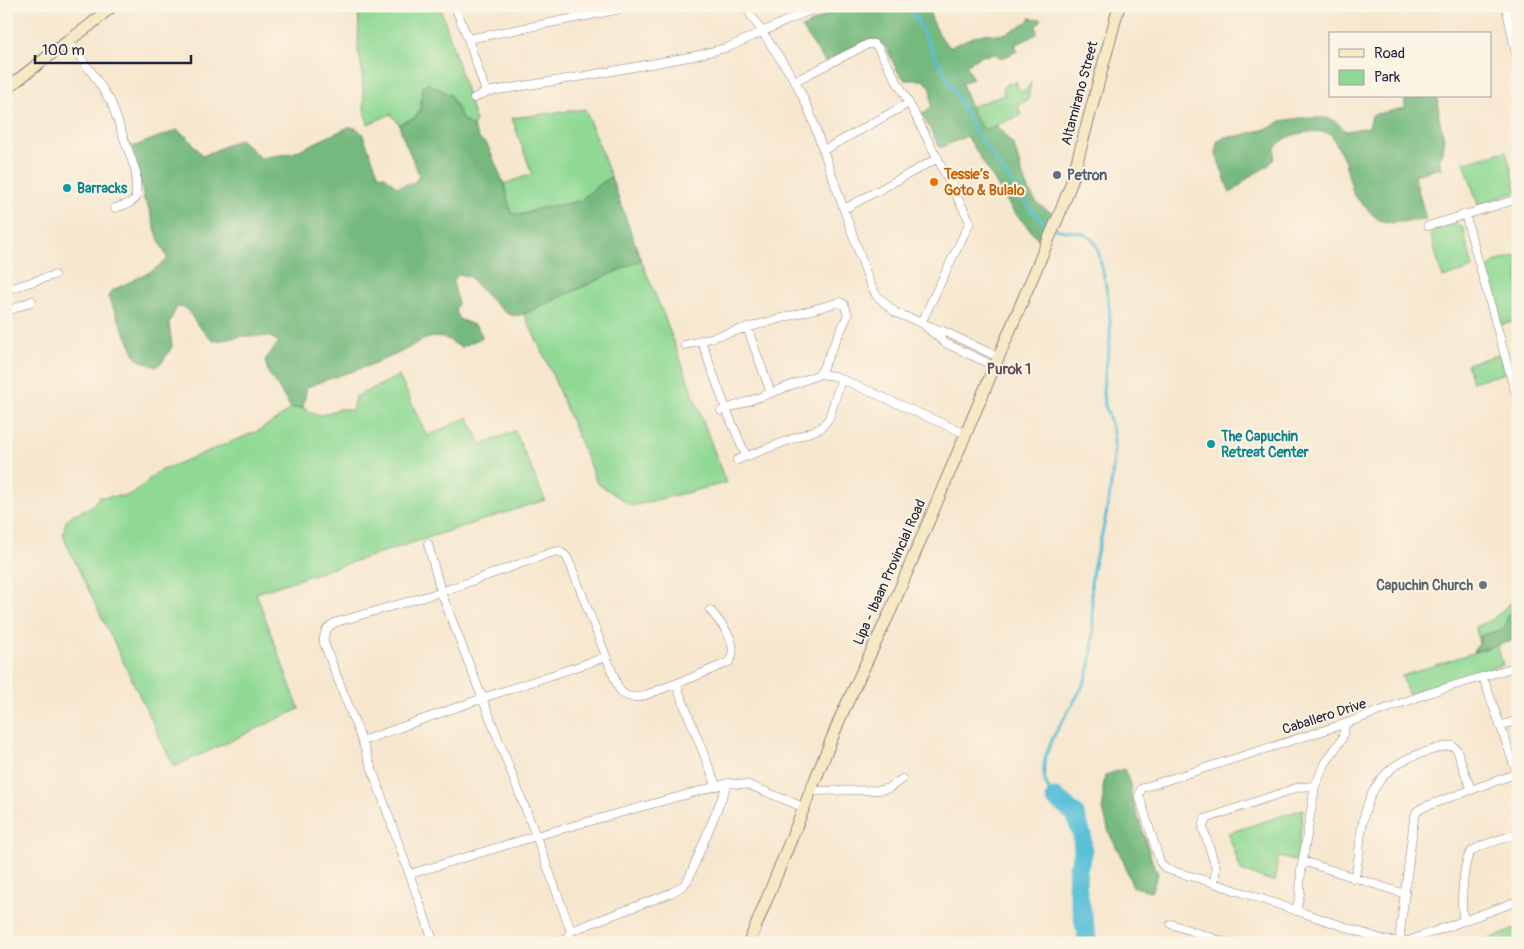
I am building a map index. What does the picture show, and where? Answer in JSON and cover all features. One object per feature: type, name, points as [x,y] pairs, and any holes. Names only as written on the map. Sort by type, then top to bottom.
[{"type":"main road","points":[[8,84],[89,26],[112,6]]},
{"type":"main road","name":"Altamirano Street","points":[[1060,215],[1071,184],[1119,6]]},
{"type":"main road","name":"Lipa - Ibaan Provincial Road","points":[[750,943],[809,791],[841,716],[890,612],[1060,215]]},
{"type":"street","points":[[6,9],[10,6]]},
{"type":"street","points":[[455,6],[486,92]]},
{"type":"street","points":[[468,38],[636,6]]},
{"type":"street","points":[[745,6],[795,81],[809,110],[876,295],[896,313],[921,323],[945,343],[996,362]]},
{"type":"street","points":[[474,98],[486,92],[694,56],[729,47],[819,6]]},
{"type":"street","points":[[1506,6],[1518,63]]},
{"type":"street","points":[[68,41],[106,92],[136,172],[136,198],[130,203],[115,208]]},
{"type":"street","points":[[795,81],[868,44],[874,44],[909,103],[938,158],[970,222],[921,323]]},
{"type":"street","points":[[824,150],[909,103]]},
{"type":"street","points":[[844,209],[938,158]]},
{"type":"street","points":[[1428,226],[1518,199]]},
{"type":"street","points":[[1465,214],[1518,402]]},
{"type":"street","points":[[6,290],[54,274]]},
{"type":"street","points":[[6,312],[32,301]]},
{"type":"street","points":[[685,345],[840,302],[844,304],[848,315],[820,374]]},
{"type":"street","points":[[747,327],[772,393]]},
{"type":"street","points":[[701,340],[723,410],[746,456]]},
{"type":"street","points":[[723,410],[820,374],[834,376],[966,434]]},
{"type":"street","points":[[737,460],[821,428],[829,418],[841,380]]},
{"type":"street","points":[[428,544],[441,592],[571,931]]},
{"type":"street","points":[[434,943],[362,741],[324,643],[324,632],[329,626],[338,622],[441,592],[559,551],[569,560],[620,691],[628,697],[640,697],[724,665],[731,658],[732,644],[727,632],[710,610]]},
{"type":"street","points":[[362,741],[606,657]]},
{"type":"street","name":"Caballero Drive","points":[[1214,883],[1163,867],[1140,799],[1140,792],[1145,787],[1344,724],[1429,693],[1518,666]]},
{"type":"street","points":[[1401,942],[1400,932],[1414,819],[1417,811],[1517,773],[1483,677]]},
{"type":"street","points":[[676,684],[716,786]]},
{"type":"street","points":[[1500,726],[1518,720]]},
{"type":"street","points":[[1296,911],[1315,786],[1342,738],[1344,724]]},
{"type":"street","points":[[1354,879],[1364,815],[1368,802],[1380,780],[1393,767],[1416,756],[1453,746],[1457,750],[1471,790]]},
{"type":"street","points":[[809,791],[880,790],[890,788],[902,779]]},
{"type":"street","points":[[410,874],[536,836],[728,783],[749,785],[803,807]]},
{"type":"street","points":[[558,943],[567,938],[571,931],[671,893],[684,885],[689,878],[728,783]]},
{"type":"street","points":[[1315,786],[1299,786],[1204,819],[1203,828],[1216,868],[1214,883],[1387,941],[1401,942],[1518,901]]},
{"type":"street","points":[[1464,920],[1461,907],[1466,862],[1470,852],[1518,834]]},
{"type":"street","points":[[1303,861],[1405,894]]},
{"type":"street","points":[[1171,924],[1227,943]]},
{"type":"green space","points":[[359,6],[440,6],[476,122],[473,127],[463,120],[450,95],[423,86],[420,110],[415,118],[399,124],[391,114],[368,124],[364,108],[362,69],[358,49]]},
{"type":"green space","points":[[843,6],[928,6],[936,28],[950,47],[970,38],[986,34],[1002,35],[1020,26],[1030,18],[1042,19],[1036,26],[1037,34],[1015,45],[1018,51],[1001,58],[996,54],[981,56],[966,65],[973,79],[962,83],[977,120],[986,130],[996,125],[1014,146],[1025,183],[1031,194],[1037,203],[1053,214],[1040,241],[1013,211],[967,136],[940,148],[922,114],[931,107],[931,87],[923,80],[905,80],[880,42],[869,39],[825,62],[802,28]]},
{"type":"green space","points":[[1016,81],[1019,90],[1022,91],[1028,88],[1031,82],[1028,100],[1018,104],[1021,115],[985,130],[979,124],[970,107],[1004,95],[1003,89],[1005,85]]},
{"type":"green space","points":[[428,83],[450,95],[463,120],[473,127],[479,139],[487,144],[504,184],[511,213],[522,215],[537,209],[580,201],[611,177],[641,260],[524,314],[516,315],[506,313],[470,277],[459,274],[453,281],[458,304],[455,309],[459,319],[476,326],[483,337],[462,347],[442,337],[422,340],[383,360],[307,387],[303,408],[291,408],[268,372],[265,360],[279,342],[268,336],[245,336],[215,341],[192,318],[187,308],[177,307],[169,323],[172,347],[163,361],[156,367],[137,359],[108,297],[111,291],[152,271],[168,259],[144,200],[132,147],[177,130],[188,138],[203,156],[240,139],[261,158],[293,153],[349,127],[356,128],[362,133],[379,175],[385,176],[397,187],[415,182],[419,175],[399,124],[415,118],[420,110],[423,86]]},
{"type":"green space","points":[[1405,98],[1437,99],[1444,141],[1440,158],[1441,168],[1414,175],[1426,219],[1393,223],[1378,220],[1354,196],[1344,159],[1331,134],[1325,132],[1301,133],[1285,139],[1275,149],[1274,159],[1271,163],[1230,193],[1216,154],[1217,142],[1225,137],[1238,136],[1270,128],[1281,121],[1300,118],[1327,118],[1335,121],[1346,131],[1369,127],[1372,115],[1405,108]]},
{"type":"green space","points":[[585,109],[611,177],[580,201],[537,209],[521,215],[511,213],[504,184],[532,174],[512,118]]},
{"type":"green space","points":[[1506,151],[1517,192],[1478,205],[1464,162]]},
{"type":"green space","points":[[1458,224],[1463,228],[1473,268],[1443,278],[1429,230]]},
{"type":"green space","points":[[1518,255],[1518,320],[1501,325],[1486,268],[1494,262]]},
{"type":"green space","points":[[641,260],[666,321],[726,483],[632,506],[597,483],[547,362],[524,314]]},
{"type":"green space","points":[[1500,354],[1506,373],[1472,382],[1467,364]]},
{"type":"green space","points":[[399,376],[427,436],[468,417],[481,445],[515,431],[545,500],[256,593],[299,709],[174,767],[66,543],[63,534],[66,521],[72,515],[92,506],[99,497],[126,496],[134,493],[157,472],[258,431],[291,408],[303,408],[314,414],[322,415],[338,409],[352,411],[355,397]]},
{"type":"green space","points":[[1518,599],[1518,607],[1507,616],[1506,626],[1500,630],[1480,636],[1479,644],[1476,627],[1493,619],[1508,605]]},
{"type":"green space","points":[[1518,607],[1518,639],[1473,651],[1479,644],[1480,636],[1500,630],[1506,626],[1507,616]]},
{"type":"green space","points":[[1497,645],[1503,665],[1408,694],[1402,676]]},
{"type":"green space","points":[[1124,769],[1153,864],[1158,874],[1151,892],[1132,886],[1123,860],[1109,833],[1103,809],[1105,775]]},
{"type":"green space","points":[[1303,809],[1297,861],[1278,857],[1275,882],[1241,871],[1228,833]]},
{"type":"green space","points":[[1518,928],[1518,940],[1510,943],[1478,943]]},
{"type":"waterway","points":[[909,6],[976,133],[1032,211],[1050,228]]},
{"type":"waterway","points":[[1055,798],[1046,783],[1044,767],[1048,750],[1056,732],[1085,681],[1090,665],[1093,631],[1092,575],[1109,501],[1114,451],[1114,435],[1103,394],[1110,318],[1098,252],[1096,245],[1088,236],[1078,232],[1056,229]]},
{"type":"waterway","points":[[1055,798],[1075,814],[1082,835],[1083,854],[1078,868],[1077,886],[1088,943]]},
{"type":"place","name":"Petron","points":[[1057,175]]},
{"type":"place","name":"Tessie’s Goto & Bulalo","points":[[934,182]]},
{"type":"place","name":"Barracks","points":[[67,188]]},
{"type":"place","name":"The Capuchin Retreat Center","points":[[1211,444]]},
{"type":"place","name":"Capuchin Church","points":[[1483,585]]},
{"type":"district","name":"Purok 1","points":[[1009,369]]}]
